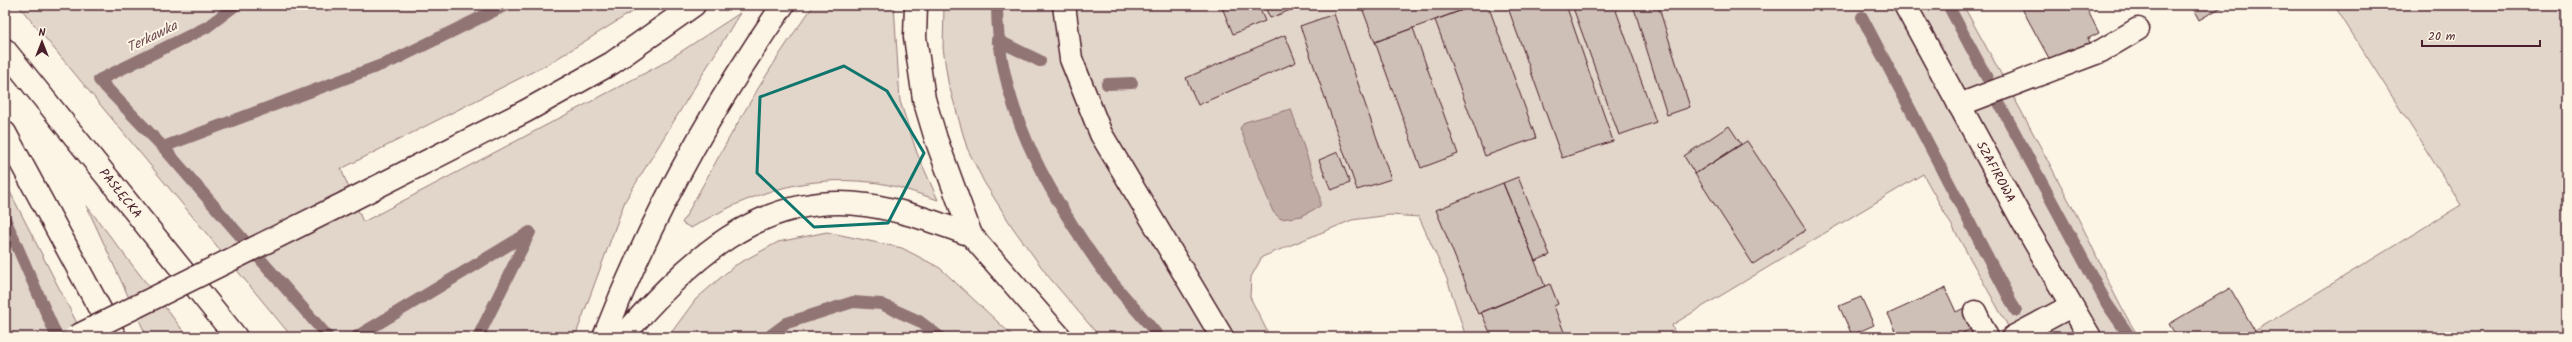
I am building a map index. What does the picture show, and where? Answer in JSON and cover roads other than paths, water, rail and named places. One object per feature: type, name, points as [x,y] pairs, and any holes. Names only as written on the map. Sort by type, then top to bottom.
[{"type":"main road","points":[[75,337],[526,111],[612,63],[694,5]]},
{"type":"main road","points":[[604,337],[638,255],[679,174],[738,70],[783,5]]},
{"type":"main road","points":[[916,5],[915,37],[924,99],[936,139],[972,235],[1060,337]]},
{"type":"main road","points":[[1064,5],[1071,59],[1102,134],[1222,337]]},
{"type":"main road","name":"SZAFIROWA","points":[[1905,5],[2071,306],[2090,337]]},
{"type":"main road","points":[[1959,105],[2101,51],[2138,29]]},
{"type":"main road","name":"PASŁĘCKA","points":[[5,50],[236,337]]},
{"type":"main road","points":[[5,133],[116,337]]},
{"type":"main road","points":[[622,337],[685,271],[725,238],[750,224],[799,206],[865,205],[911,214],[972,235]]},
{"type":"main road","points":[[2013,337],[2071,306]]},
{"type":"main road","points":[[1975,312],[1987,337]]},
{"type":"waterway","name":"Terkawka","points":[[163,147],[99,80],[207,27],[236,5]]},
{"type":"waterway","points":[[328,337],[163,147],[392,61],[506,5]]},
{"type":"waterway","points":[[997,5],[999,41],[1005,76],[1015,110],[1027,142],[1060,205],[1099,265],[1159,337]]},
{"type":"waterway","points":[[1948,5],[1987,78]]},
{"type":"waterway","points":[[1862,17],[2016,311]]},
{"type":"waterway","points":[[997,40],[1040,61]]},
{"type":"waterway","points":[[1107,84],[1132,83]]},
{"type":"waterway","points":[[1999,103],[2107,304],[2130,337]]},
{"type":"waterway","points":[[5,219],[57,337]]},
{"type":"waterway","points":[[356,337],[530,232],[478,337]]},
{"type":"waterway","points":[[768,337],[787,323],[853,302],[881,304],[919,321],[940,337]]}]
